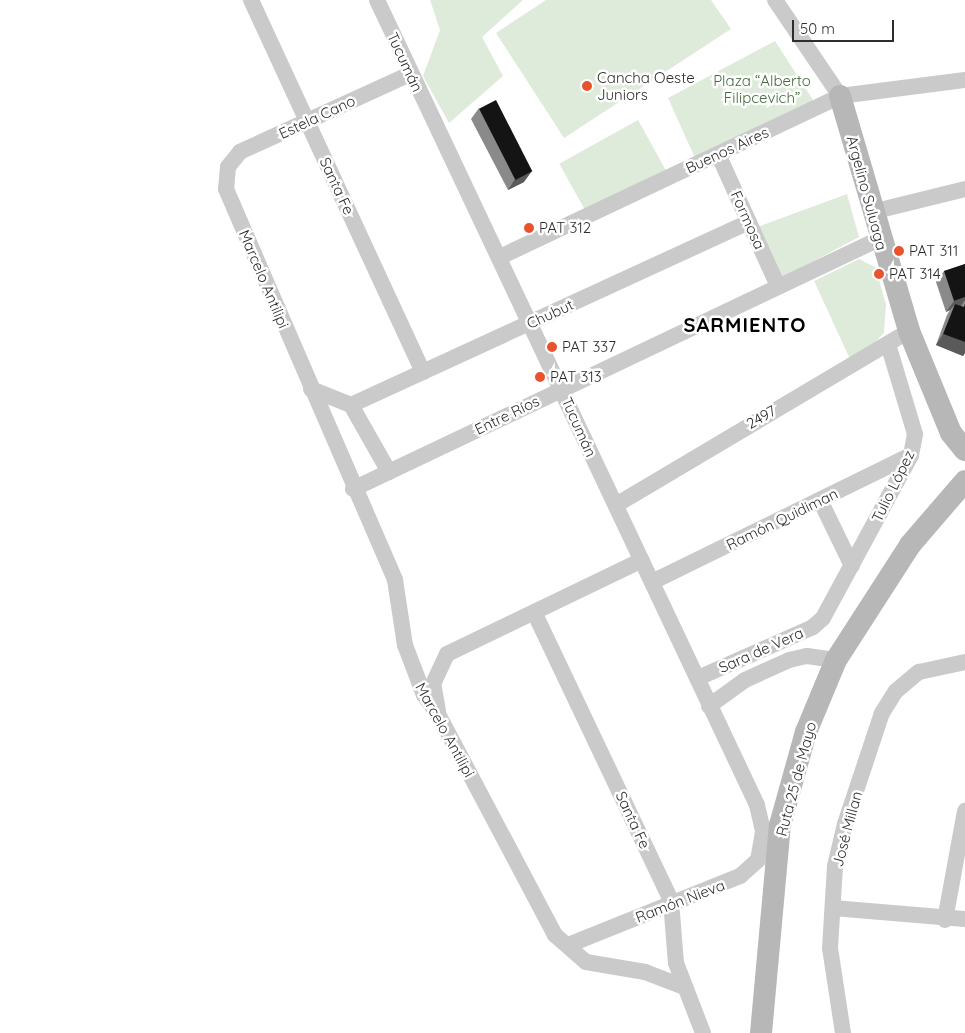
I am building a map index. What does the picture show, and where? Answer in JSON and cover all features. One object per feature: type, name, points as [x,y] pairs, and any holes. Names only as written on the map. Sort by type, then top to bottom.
[{"type":"main road","name":"Argelino Suluaga","points":[[840,96],[879,239],[909,331],[951,433],[965,450]]},
{"type":"main road","name":"Ruta 25 de Mayo","points":[[761,1033],[780,825],[806,732],[836,660],[910,545],[965,481]]},
{"type":"street","name":"Santa Fe","points":[[252,0],[423,372]]},
{"type":"street","name":"Tucumán","points":[[377,0],[410,74],[500,257],[757,805],[763,832],[758,860]]},
{"type":"street","name":"Argelino Suluaga","points":[[775,0],[840,96]]},
{"type":"street","name":"Estela Cano","points":[[228,167],[240,152],[410,74]]},
{"type":"street","name":"Buenos Aires","points":[[500,257],[840,96],[965,80]]},
{"type":"street","name":"Formosa","points":[[718,154],[778,286]]},
{"type":"street","name":"Marcelo Antilipi","points":[[228,167],[226,189],[353,489],[395,580],[405,645],[416,675],[555,935],[586,962],[645,972],[682,986]]},
{"type":"street","points":[[872,212],[965,189]]},
{"type":"street","name":"Chubut","points":[[351,405],[749,222]]},
{"type":"street","name":"Entre Ríos","points":[[353,489],[879,239]]},
{"type":"street","name":"2497","points":[[616,505],[909,331]]},
{"type":"street","name":"Tulio López","points":[[823,618],[911,455],[915,434],[888,344]]},
{"type":"street","points":[[311,389],[351,405],[389,472]]},
{"type":"street","name":"Ramón Quidiman","points":[[652,582],[911,455]]},
{"type":"street","points":[[820,500],[852,566]]},
{"type":"street","points":[[438,714],[433,684],[447,654],[535,614],[642,560]]},
{"type":"street","name":"Santa Fe","points":[[535,614],[671,901],[676,963],[682,986],[703,1033]]},
{"type":"street","name":"Sara de Vera","points":[[698,678],[813,627],[823,618]]},
{"type":"street","points":[[709,706],[745,680],[789,660],[807,656],[836,660]]},
{"type":"street","name":"José Millan","points":[[843,1033],[830,948],[835,866],[845,824],[882,713],[896,691],[920,672],[965,662]]},
{"type":"street","points":[[944,920],[965,810]]},
{"type":"street","name":"Ramón Nieva","points":[[568,945],[671,901],[708,892],[740,876],[758,860]]},
{"type":"street","points":[[833,908],[944,920],[965,919]]},
{"type":"green space","points":[[430,0],[523,0],[482,37],[503,76],[449,123],[423,76],[440,30]]},
{"type":"green space","name":"Cancha Oeste Juniors","points":[[546,0],[711,0],[731,29],[564,138],[496,33]]},
{"type":"green space","name":"Plaza “Alberto Filipcevich”","points":[[775,41],[815,103],[695,158],[668,98]]},
{"type":"green space","points":[[638,120],[666,170],[587,213],[559,164]]},
{"type":"green space","points":[[847,194],[859,237],[780,279],[757,227]]},
{"type":"green space","points":[[859,259],[875,267],[886,304],[884,333],[865,353],[850,359],[814,281]]},
{"type":"building","points":[[496,100],[532,171],[515,180],[479,109]]},
{"type":"building","points":[[965,264],[965,297],[954,301],[944,271]]},
{"type":"building","points":[[955,304],[964,307],[965,304],[965,342],[943,334]]},
{"type":"place","name":"Cancha Oeste Juniors","points":[[587,86]]},
{"type":"place","name":"PAT 312","points":[[529,228]]},
{"type":"place","name":"PAT 311","points":[[899,251]]},
{"type":"place","name":"PAT 314","points":[[879,274]]},
{"type":"place","name":"PAT 337","points":[[552,347]]},
{"type":"place","name":"PAT 313","points":[[540,377]]},
{"type":"district","name":"SARMIENTO","points":[[745,324]]}]
